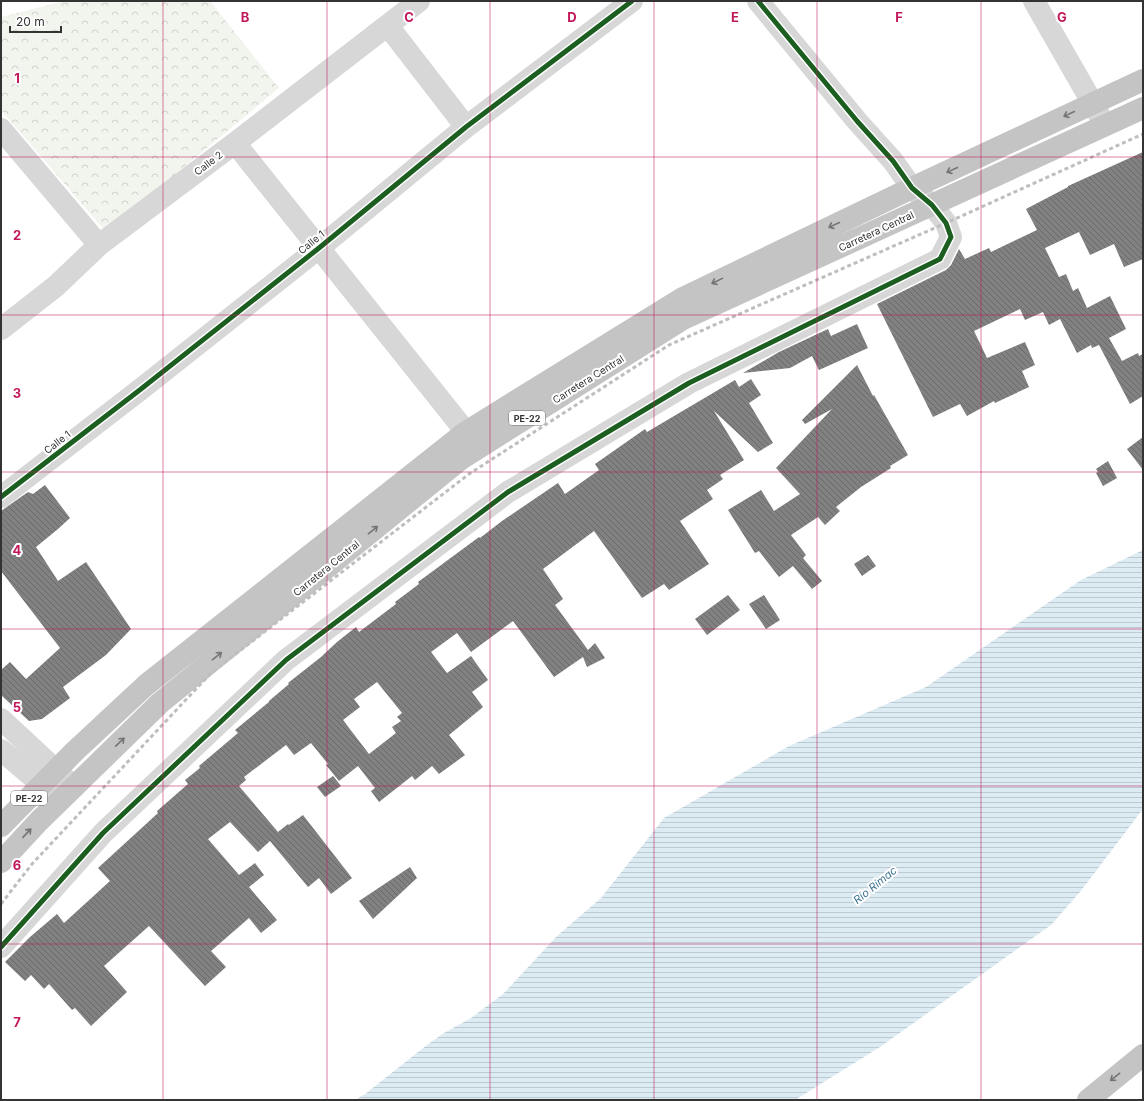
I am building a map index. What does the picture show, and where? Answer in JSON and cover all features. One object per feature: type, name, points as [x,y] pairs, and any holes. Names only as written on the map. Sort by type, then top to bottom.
[{"type":"highway","name":"Carretera Central","points":[[1,862],[160,702],[461,460],[491,428],[681,298],[1143,80]]},
{"type":"highway","name":"Carretera Central","points":[[1,826],[56,770],[146,685],[466,432],[491,428],[683,319],[1143,108]]},
{"type":"highway","points":[[1088,1100],[1143,1055]]},
{"type":"street","name":"Calle 2","points":[[1,329],[56,286],[99,245],[235,143],[419,1]]},
{"type":"street","name":"Calle 1","points":[[1,497],[141,389],[319,248],[466,127],[632,1]]},
{"type":"street","points":[[1,946],[103,833],[286,660],[508,492],[689,383],[940,259],[951,237],[946,223],[932,205],[912,188],[893,161],[857,121],[758,1]]},
{"type":"street","points":[[1034,1],[1105,125]]},
{"type":"street","points":[[388,26],[466,127]]},
{"type":"street","points":[[1,129],[99,245]]},
{"type":"street","points":[[235,143],[466,432]]},
{"type":"street","points":[[1,719],[56,770],[67,794]]},
{"type":"street","points":[[27,743],[6,754],[42,785],[67,794]]},
{"type":"green space","points":[[64,1],[210,1],[279,88],[106,232],[1,110],[1,17]]},
{"type":"water","name":"Río Rímac","points":[[1143,550],[1143,809],[1080,892],[1051,925],[880,1047],[795,1100],[355,1100],[365,1094],[427,1045],[444,1033],[471,1018],[503,994],[557,936],[601,898],[664,818],[789,746],[926,687],[1081,580]]},
{"type":"building","points":[[1143,152],[1143,259],[1124,267],[1114,244],[1090,255],[1079,232],[1045,248],[1059,277],[1066,274],[1073,291],[1078,288],[1087,308],[1110,296],[1126,329],[1109,338],[1122,361],[1138,353],[1139,356],[1143,354],[1143,396],[1130,404],[1099,345],[1092,348],[1091,345],[1077,353],[1060,319],[1049,325],[1043,312],[1025,320],[1020,309],[974,331],[987,358],[1025,342],[1035,365],[1022,371],[1029,387],[995,403],[994,401],[967,416],[960,404],[933,417],[877,304],[946,270],[951,265],[959,249],[965,259],[989,248],[991,252],[1037,230],[1026,209],[1068,186]]},
{"type":"building","points":[[857,324],[868,348],[819,370],[812,356],[790,368],[743,373],[779,352],[828,329],[831,336]]},
{"type":"building","points":[[857,365],[873,396],[874,395],[908,455],[890,466],[891,468],[861,487],[836,507],[840,511],[825,525],[818,517],[791,535],[806,555],[803,558],[822,581],[812,589],[793,566],[779,577],[759,551],[755,553],[728,510],[761,490],[774,511],[800,494],[776,468],[832,409],[805,424],[802,420]]},
{"type":"building","points":[[751,379],[761,395],[749,403],[773,443],[758,452],[714,411],[744,460],[720,475],[723,479],[707,490],[713,499],[680,521],[709,564],[669,590],[664,584],[642,598],[594,531],[543,569],[563,599],[555,605],[588,650],[595,643],[605,658],[587,667],[583,657],[554,677],[513,621],[471,652],[457,633],[431,652],[447,673],[471,656],[488,680],[472,692],[483,707],[449,735],[465,755],[439,774],[432,766],[415,780],[412,776],[379,802],[371,791],[375,788],[358,766],[339,781],[326,765],[328,764],[311,743],[294,755],[286,745],[244,777],[246,780],[239,786],[278,832],[303,815],[352,878],[331,894],[319,878],[308,887],[270,841],[258,852],[230,822],[208,839],[239,875],[255,863],[264,875],[249,887],[277,920],[261,933],[249,918],[211,951],[226,967],[205,986],[149,926],[104,966],[127,992],[91,1026],[75,1008],[72,1010],[49,984],[44,989],[31,975],[25,981],[5,962],[30,937],[57,914],[64,923],[110,881],[98,868],[158,813],[157,811],[188,784],[185,780],[238,733],[235,730],[269,702],[289,684],[288,683],[356,627],[359,632],[396,604],[395,602],[419,584],[418,582],[479,537],[480,538],[502,521],[558,483],[565,494],[599,470],[595,464],[645,429],[647,432],[735,380],[739,387]],"holes":[[[377,682],[402,713],[397,717],[401,721],[392,727],[396,733],[369,754],[343,720],[360,707],[354,699]]]},
{"type":"building","points":[[1143,437],[1143,470],[1127,449]]},
{"type":"building","points":[[1108,461],[1117,478],[1103,486],[1096,473],[1098,472],[1096,469]]},
{"type":"building","points":[[45,485],[70,518],[36,547],[58,581],[86,562],[131,629],[106,655],[63,687],[70,698],[42,719],[29,721],[1,695],[1,670],[10,662],[26,679],[60,648],[1,571],[1,511],[28,492],[33,494]]},
{"type":"building","points":[[868,555],[876,566],[862,576],[854,564]]},
{"type":"building","points":[[728,595],[740,610],[707,635],[695,619]]},
{"type":"building","points":[[764,595],[780,620],[766,629],[749,604]]},
{"type":"building","points":[[333,776],[341,786],[325,797],[317,787]]},
{"type":"building","points":[[410,867],[417,878],[373,919],[359,901]]},
{"type":"railway","points":[[1,904],[32,864],[211,673],[469,474],[669,345],[1143,134]]},
{"type":"cycle path","points":[[1,497],[141,389],[319,248],[466,127],[632,1]]},
{"type":"cycle path","points":[[1,947],[103,833],[286,660],[508,492],[689,383],[940,259],[951,237],[946,223],[932,205],[912,188],[893,161],[857,121],[758,1]]}]
